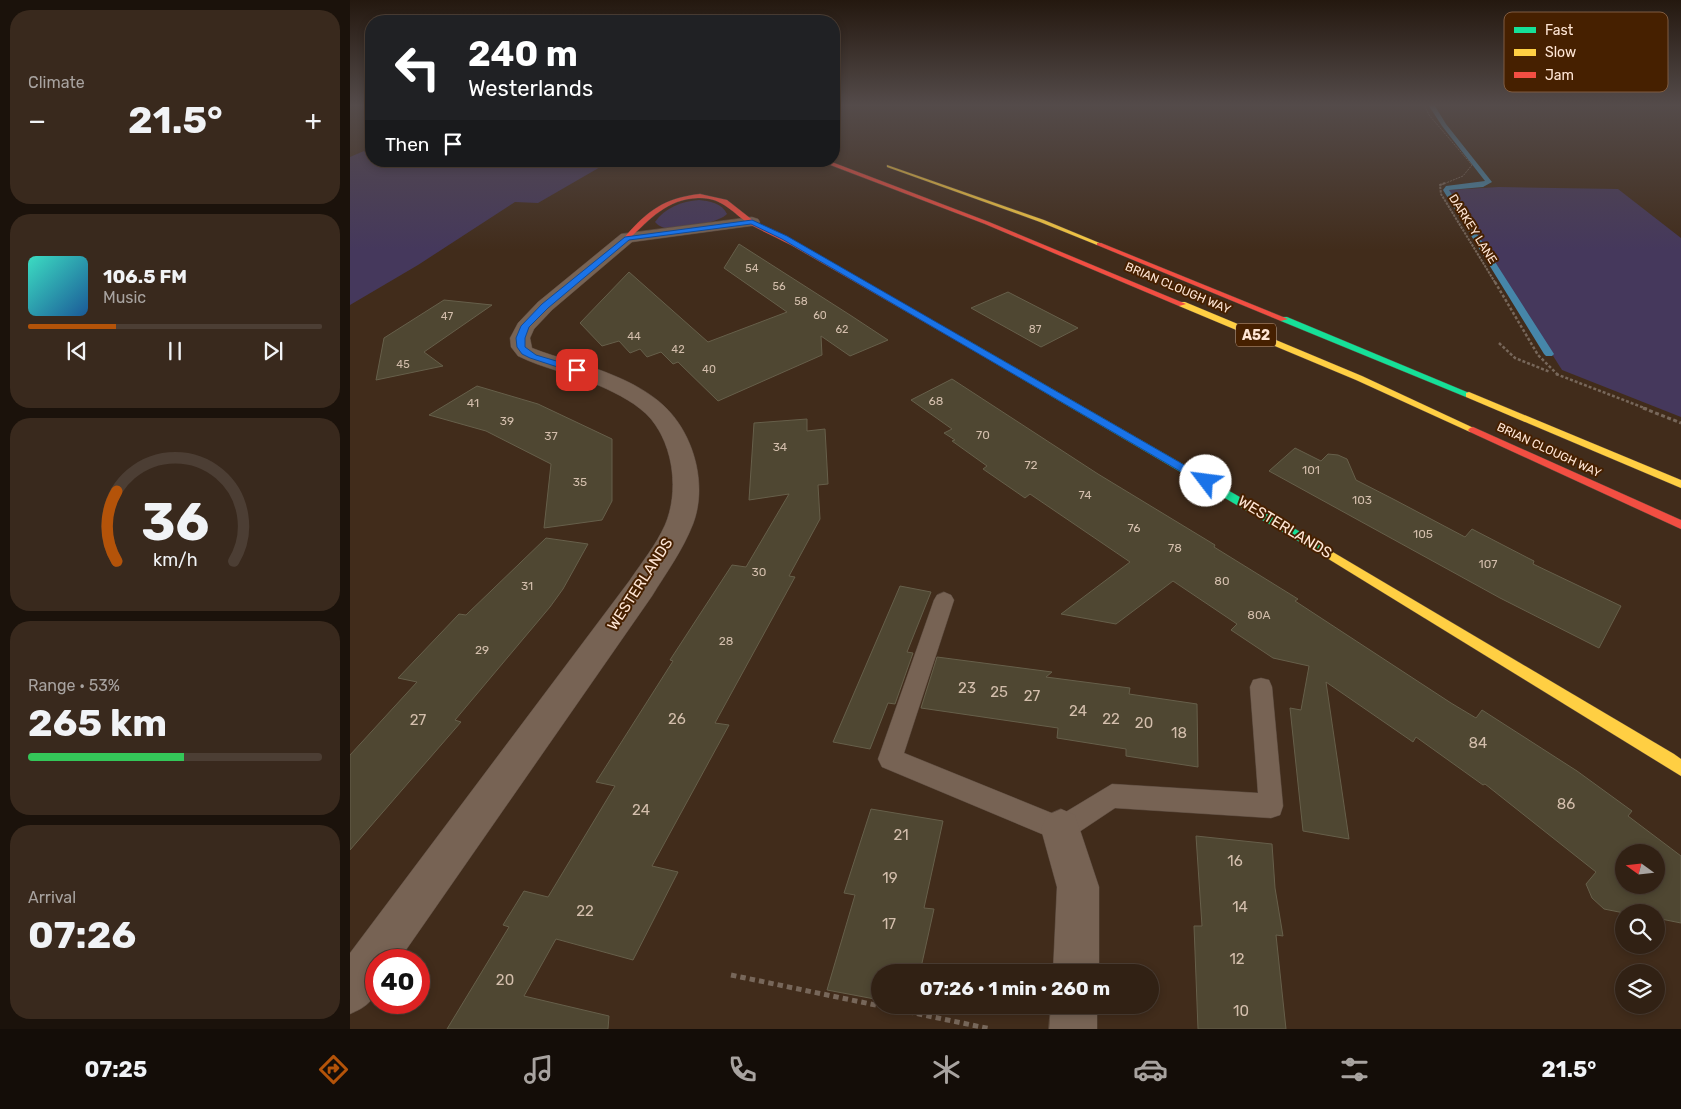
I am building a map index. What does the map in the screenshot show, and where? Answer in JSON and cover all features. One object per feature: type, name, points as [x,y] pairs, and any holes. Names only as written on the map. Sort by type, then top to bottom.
[{"type":"main road","name":"BRIAN CLOUGH WAY","points":[[879,163],[1042,221],[1411,370],[1681,484]]},
{"type":"main road","name":"BRIAN CLOUGH WAY","points":[[839,167],[987,223],[1350,374],[1681,525]]},
{"type":"main road","name":"WESTERLANDS","points":[[752,222],[784,238],[1257,510],[1534,676],[1669,759],[1681,769]]},
{"type":"street","name":"WESTERLANDS","points":[[350,991],[641,588],[667,546],[682,515],[686,490],[685,467],[677,443],[659,414],[618,385],[525,352],[521,347],[520,338],[525,326],[545,306],[627,238],[752,222]]},
{"type":"street","points":[[1061,829],[1078,886],[1076,964]]},
{"type":"street","points":[[1073,1029],[1074,1014]]},
{"type":"lane","points":[[944,600],[890,759],[1061,829],[1112,796],[1271,806],[1261,687]]},
{"type":"path","name":"DARKEY LANE","points":[[1463,154],[1472,165],[1469,173],[1440,185],[1441,194],[1523,327],[1535,354],[1558,375]]},
{"type":"path","points":[[1499,343],[1503,350],[1515,358],[1681,423]]},
{"type":"path","points":[[731,975],[991,1029]]},
{"type":"shaded area","points":[[357,154],[365,154],[365,167],[600,167],[538,203],[515,202],[418,265],[350,305],[350,157]]},
{"type":"shaded area","points":[[1499,187],[1618,189],[1681,238],[1681,417],[1562,370],[1448,190]]},
{"type":"shaded area","points":[[699,200],[719,205],[727,214],[715,221],[686,227],[661,227],[655,222],[674,206]]},
{"type":"building","points":[[739,244],[888,340],[850,356],[821,336],[822,355],[718,401],[678,362],[673,364],[661,352],[647,357],[640,349],[630,353],[619,341],[602,346],[580,323],[629,272],[708,342],[787,312],[724,268]]},
{"type":"building","points":[[1008,292],[1078,328],[1041,347],[971,308]]},
{"type":"building","points":[[444,300],[492,305],[424,352],[443,366],[376,380],[384,338]]},
{"type":"building","points":[[952,379],[1098,474],[1215,545],[1214,547],[1298,599],[1295,601],[1451,703],[1476,718],[1482,710],[1577,771],[1632,811],[1628,816],[1681,856],[1681,923],[1665,920],[1665,904],[1615,904],[1615,911],[1604,909],[1592,898],[1586,884],[1596,872],[1485,784],[1483,785],[1416,737],[1413,742],[1326,682],[1349,839],[1303,831],[1290,708],[1301,710],[1309,666],[1273,658],[1231,630],[1237,624],[1173,581],[1116,624],[1061,614],[1130,562],[1030,494],[1025,498],[983,469],[987,466],[944,433],[952,429],[911,400]]},
{"type":"building","points":[[477,386],[538,404],[612,439],[612,501],[602,520],[544,528],[551,464],[486,431],[429,415]]},
{"type":"building","points":[[807,419],[807,431],[825,429],[828,484],[818,485],[820,519],[789,576],[795,577],[715,723],[729,725],[652,866],[678,872],[633,960],[556,939],[524,996],[609,1016],[608,1029],[447,1029],[509,927],[503,925],[524,891],[548,897],[615,786],[596,782],[673,661],[670,660],[732,565],[746,567],[789,494],[749,500],[754,423]]},
{"type":"building","points":[[1295,448],[1321,461],[1328,454],[1338,455],[1347,459],[1356,480],[1465,537],[1472,529],[1534,561],[1533,564],[1621,606],[1599,648],[1500,598],[1269,471]]},
{"type":"building","points":[[546,538],[588,544],[563,589],[550,607],[455,720],[461,722],[350,850],[350,755],[417,682],[398,678],[459,614],[466,615]]},
{"type":"building","points":[[900,586],[931,592],[907,652],[913,653],[895,704],[888,703],[870,749],[833,742]]},
{"type":"building","points":[[937,657],[1052,672],[1046,677],[1130,688],[1129,694],[1197,704],[1198,767],[1126,756],[1126,749],[1057,738],[1058,728],[921,708]]},
{"type":"building","points":[[871,809],[943,821],[924,908],[934,909],[922,964],[871,964],[871,998],[827,990],[855,895],[844,893]]},
{"type":"building","points":[[1196,836],[1272,844],[1275,888],[1283,936],[1276,935],[1286,1029],[1198,1029],[1194,926],[1202,926]]},
{"type":"waterway","points":[[1468,154],[1489,182],[1483,185],[1446,188],[1446,190],[1549,354]]},
{"type":"traffic: fast","points":[[1284,319],[1469,395]]},
{"type":"traffic: fast","points":[[962,340],[1326,552]]},
{"type":"traffic: slow","points":[[889,166],[1042,221],[1099,244]]},
{"type":"traffic: slow","points":[[1182,304],[1359,378],[1473,430]]},
{"type":"traffic: slow","points":[[1469,395],[1681,484]]},
{"type":"traffic: slow","points":[[1326,552],[1669,759],[1681,769]]},
{"type":"traffic: jam","points":[[839,167],[987,223],[1182,304]]},
{"type":"traffic: jam","points":[[627,238],[654,211],[665,204],[682,198],[700,196],[725,201],[753,223],[784,238],[962,340]]},
{"type":"traffic: jam","points":[[1099,244],[1284,319]]},
{"type":"traffic: jam","points":[[1473,430],[1681,525]]},
{"type":"route","points":[[577,370],[533,356],[525,352],[521,347],[520,338],[525,326],[545,306],[627,238],[752,222],[784,238],[1206,481]]}]
